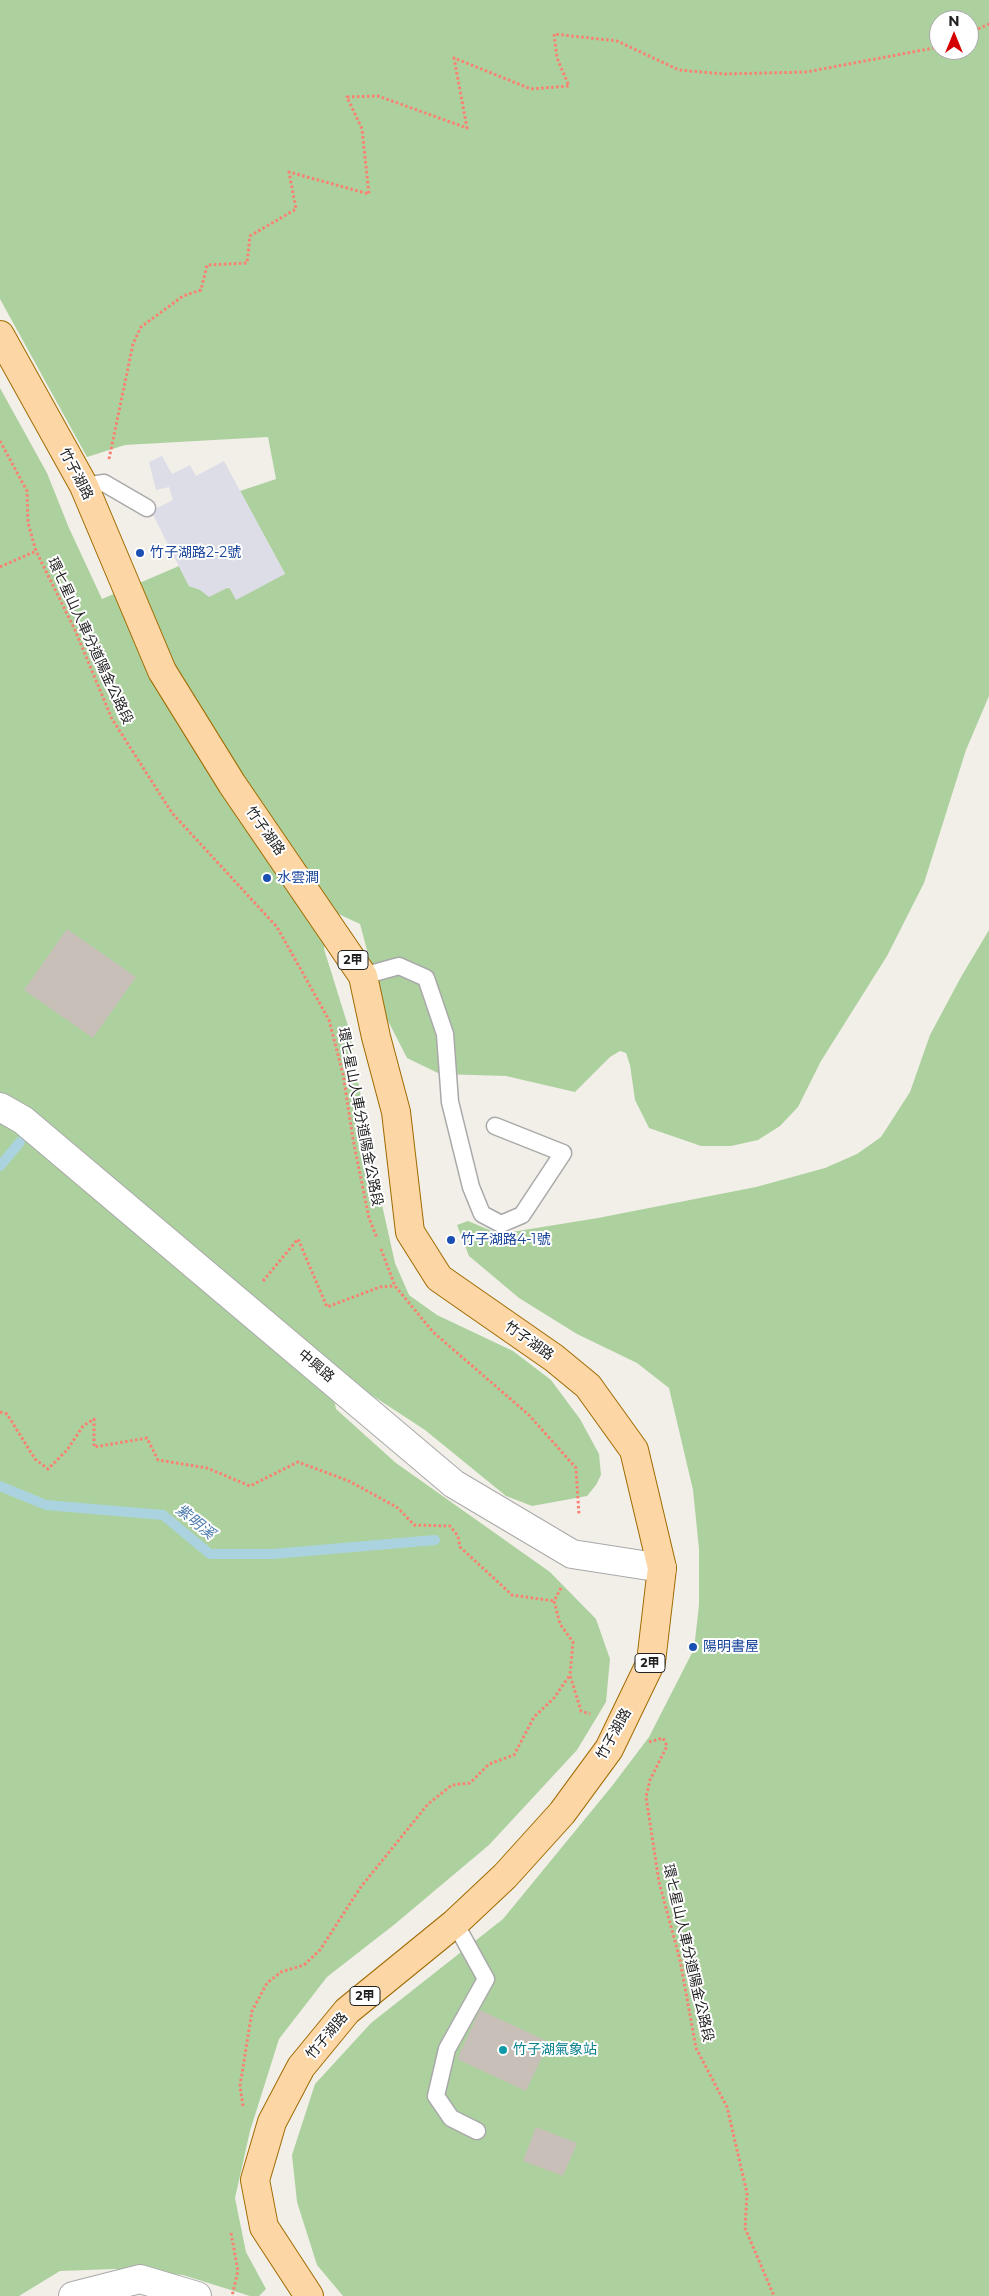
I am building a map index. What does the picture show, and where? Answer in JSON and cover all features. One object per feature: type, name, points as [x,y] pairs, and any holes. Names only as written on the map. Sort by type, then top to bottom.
[{"type":"main road","name":"竹子湖路","points":[[0,335],[94,484],[162,672],[232,784],[363,976],[376,1036],[396,1112],[410,1232],[439,1278],[554,1358],[588,1386],[634,1450],[662,1568],[651,1662],[609,1749],[562,1813],[505,1876],[456,1923],[348,2011],[301,2067],[272,2122],[255,2180],[264,2227],[309,2296]]},
{"type":"street","name":"中興路","points":[[0,1107],[23,1120],[244,1304],[454,1484],[572,1554],[662,1568]]},
{"type":"street","points":[[73,2296],[140,2279],[197,2296]]},
{"type":"lane","points":[[94,484],[147,508]]},
{"type":"lane","points":[[363,976],[399,966],[426,978],[445,1034],[450,1102],[471,1187],[482,1214],[501,1224],[522,1215],[563,1153],[494,1126]]},
{"type":"lane","points":[[456,1923],[486,1979],[447,2049],[436,2096],[451,2118],[477,2131]]},
{"type":"path","points":[[94,484],[134,344],[141,327],[183,296],[201,290],[206,265],[247,263],[250,236],[296,209],[289,172],[368,194],[362,129],[347,97],[378,96],[467,128],[454,58],[531,89],[569,86],[557,58],[554,34],[618,41],[679,70],[724,74],[806,72],[929,49]]},
{"type":"path","name":"環七星山人車分道陽金公路段","points":[[0,441],[27,491],[28,523],[36,551],[75,630],[112,720],[172,813],[278,928],[329,1020],[343,1074],[353,1139],[369,1218],[395,1286],[433,1332],[528,1415],[576,1468],[579,1515]]},
{"type":"path","points":[[0,567],[36,551]]},
{"type":"path","points":[[244,1304],[298,1239],[327,1307],[380,1287],[395,1286]]},
{"type":"path","points":[[0,1412],[7,1414],[35,1459],[48,1469],[67,1450],[82,1426],[94,1419],[94,1447],[147,1438],[158,1460],[207,1468],[250,1486],[298,1462],[349,1481],[398,1508],[414,1525],[450,1526],[458,1536],[460,1548],[512,1595],[554,1601]]},
{"type":"path","points":[[561,1588],[554,1601],[560,1624],[573,1642],[570,1675],[581,1711],[595,1716]]},
{"type":"path","points":[[248,2044],[252,2011],[267,1983],[281,1972],[304,1965],[320,1950],[360,1888],[428,1804],[452,1785],[470,1783],[489,1764],[514,1755],[534,1717],[554,1698],[570,1675]]},
{"type":"path","name":"環七星山人車分道陽金公路段","points":[[644,1747],[651,1740],[663,1738],[667,1746],[650,1780],[646,1797],[659,1882],[680,1960],[696,2048],[727,2107],[747,2194],[745,2228],[774,2296]]},
{"type":"green space","points":[[0,0],[989,0],[989,696],[966,750],[924,883],[887,956],[821,1061],[798,1107],[780,1126],[758,1140],[731,1146],[701,1146],[649,1128],[635,1100],[630,1065],[626,1053],[620,1051],[610,1057],[575,1092],[506,1076],[440,1074],[407,1058],[384,1013],[360,924],[330,910],[324,949],[349,1029],[372,1160],[395,1263],[409,1295],[437,1315],[513,1351],[551,1380],[580,1419],[599,1454],[601,1475],[587,1496],[532,1506],[506,1496],[425,1430],[370,1394],[347,1385],[333,1394],[336,1409],[396,1463],[550,1572],[596,1619],[610,1659],[606,1702],[577,1750],[489,1845],[395,1924],[327,1977],[279,2039],[250,2131],[235,2198],[246,2252],[266,2289],[259,2296],[250,2296],[183,2275],[114,2269],[60,2271],[19,2296],[0,2296],[0,388],[47,473],[69,528],[102,599],[179,566],[189,586],[201,589],[237,586],[285,574],[240,491],[276,479],[268,437],[125,445],[87,457],[0,299]]},
{"type":"green space","points":[[989,930],[989,2296],[343,2296],[317,2265],[297,2202],[292,2155],[315,2084],[371,2023],[503,1919],[612,1786],[649,1737],[694,1649],[699,1605],[699,1549],[693,1490],[669,1388],[637,1363],[577,1334],[519,1298],[469,1256],[457,1225],[468,1221],[499,1234],[598,1218],[756,1187],[825,1168],[857,1154],[881,1137],[910,1092],[930,1035]]},
{"type":"shaded area","points":[[162,456],[172,474],[190,465],[196,476],[224,461],[285,574],[236,600],[229,587],[209,597],[200,590],[189,586],[151,511],[173,500],[169,487],[156,490],[149,462]]},
{"type":"building","points":[[67,929],[136,977],[93,1038],[24,990]]},
{"type":"building","name":"竹子湖氣象站","points":[[480,2010],[549,2042],[526,2091],[457,2059]]},
{"type":"building","points":[[536,2127],[577,2143],[563,2176],[523,2161]]},
{"type":"waterway","points":[[0,1166],[20,1142]]},
{"type":"waterway","name":"紫明溪","points":[[0,1486],[46,1505],[163,1515],[210,1554],[273,1554],[435,1540]]},
{"type":"place","name":"竹子湖路2-2號","points":[[140,553]]},
{"type":"place","name":"水雲澗","points":[[267,878]]},
{"type":"place","name":"竹子湖路4-1號","points":[[451,1240]]},
{"type":"place","name":"陽明書屋","points":[[693,1647]]},
{"type":"place","name":"竹子湖氣象站","points":[[503,2050]]}]
